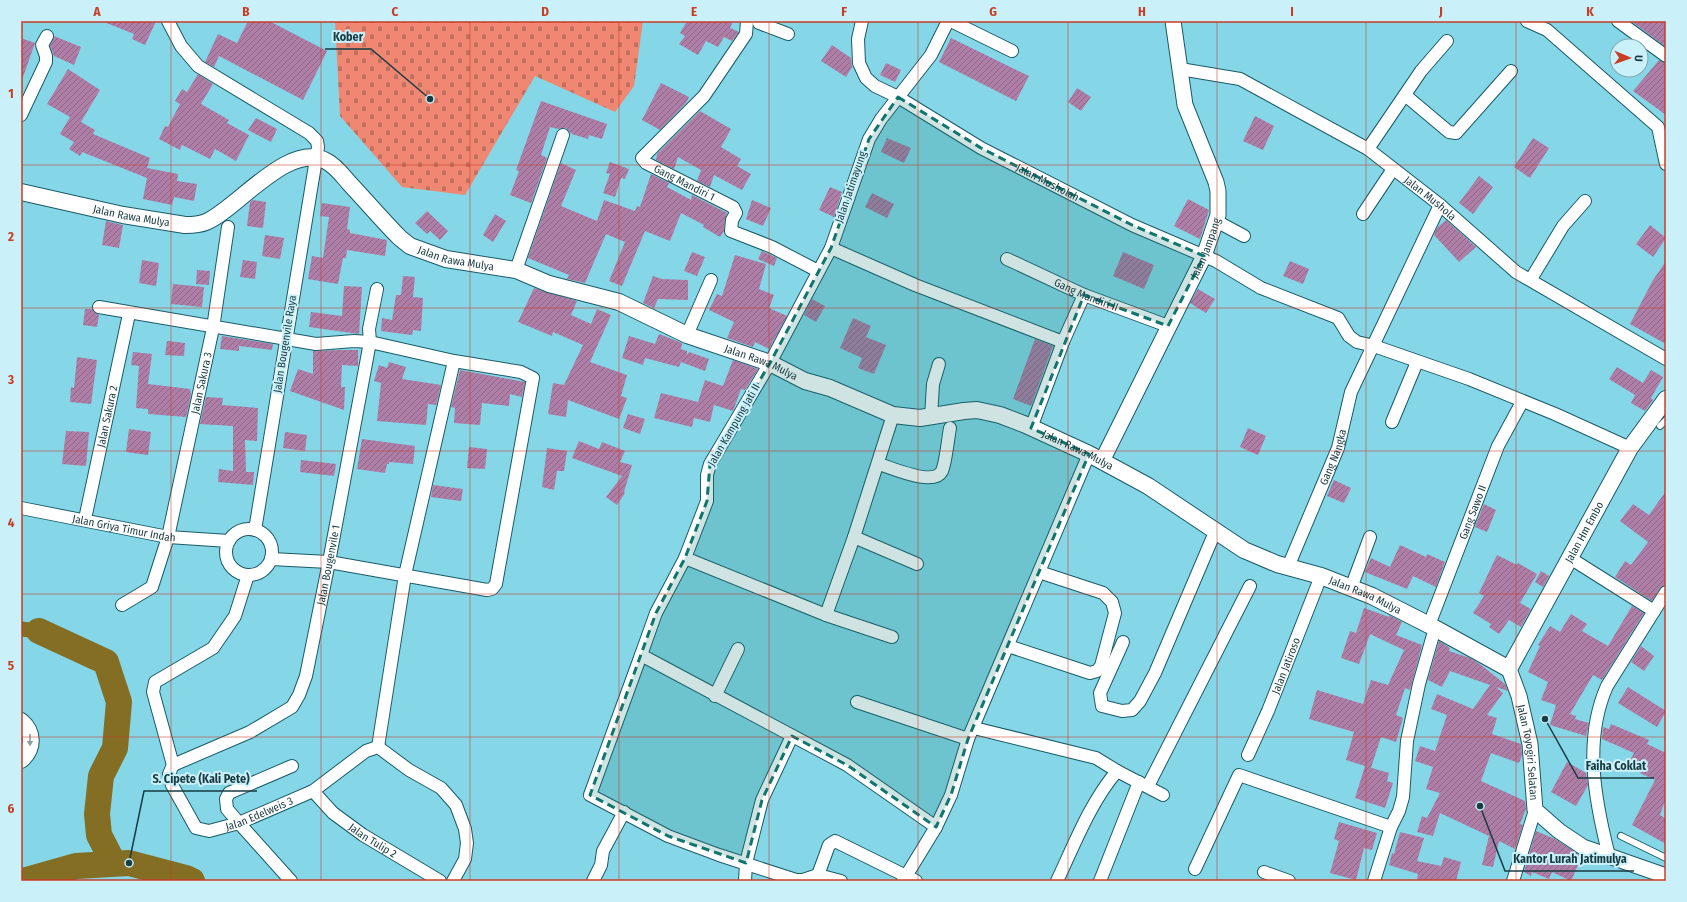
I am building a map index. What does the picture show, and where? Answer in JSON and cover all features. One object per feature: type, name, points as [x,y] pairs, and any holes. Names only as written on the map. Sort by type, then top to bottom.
[{"type":"main road","name":"Jalan Rawa Mulya","points":[[21,192],[123,214],[185,225],[194,225],[212,219],[259,182],[284,167],[304,158],[317,158],[332,165],[396,234],[410,246],[446,259],[516,270],[549,284],[619,302],[687,335],[770,363],[805,381],[830,388],[893,415],[912,418],[931,417],[977,410],[1000,415],[1096,458],[1148,486],[1244,550],[1288,567],[1321,576],[1372,596],[1432,626],[1508,669]]},
{"type":"main road","name":"Jalan Hm Embo","points":[[1508,669],[1630,448],[1666,399]]},
{"type":"main road","points":[[21,721],[29,730],[31,737],[29,751],[21,760]]},
{"type":"street","name":"Jalan Bougenvile Raya","points":[[168,21],[181,46],[198,66],[309,133],[317,141],[317,158],[255,530]]},
{"type":"street","name":"Gang Mandiri 1","points":[[747,21],[746,34],[704,96],[642,158],[646,163],[733,206],[736,213],[732,220],[731,232],[772,247],[818,272]]},
{"type":"street","points":[[760,21],[759,23],[788,34]]},
{"type":"street","name":"Jalan Musholah","points":[[862,21],[858,39],[860,68],[866,78],[875,86],[898,97],[981,148],[1132,225],[1204,256],[1261,288],[1338,318],[1351,338],[1357,342],[1374,346],[1469,379],[1522,402],[1555,414],[1630,448]]},
{"type":"street","name":"Jalan Jatimayung","points":[[770,363],[830,248],[869,139],[881,119],[931,55],[950,21]]},
{"type":"street","points":[[950,21],[1012,50]]},
{"type":"street","name":"Jalan Jampang","points":[[1096,458],[1168,326],[1204,256],[1218,215],[1218,192],[1213,174],[1188,113],[1183,94],[1172,21]]},
{"type":"street","points":[[1528,21],[1548,25],[1662,130],[1666,164]]},
{"type":"street","points":[[1618,21],[1666,56]]},
{"type":"street","points":[[21,115],[46,62],[46,56],[42,45],[47,36]]},
{"type":"street","points":[[1368,149],[1421,71],[1447,41]]},
{"type":"street","name":"Jalan Mushola","points":[[1180,69],[1240,79],[1368,149],[1440,205],[1516,272],[1531,279],[1666,359]]},
{"type":"street","points":[[1405,95],[1449,132],[1456,133],[1511,71]]},
{"type":"street","points":[[516,270],[563,135]]},
{"type":"street","points":[[1363,214],[1393,169]]},
{"type":"street","points":[[1531,279],[1563,226],[1585,200]]},
{"type":"street","name":"Gang Nangka","points":[[1288,567],[1338,448],[1351,392],[1440,205]]},
{"type":"street","points":[[1216,221],[1244,236]]},
{"type":"street","name":"Jalan Sakura 3","points":[[122,605],[152,587],[168,537],[213,328],[228,228]]},
{"type":"street","points":[[830,248],[916,285],[1063,342]]},
{"type":"street","name":"Gang Mandiri II","points":[[1007,259],[1084,295],[1168,326]]},
{"type":"street","points":[[687,335],[711,280]]},
{"type":"street","name":"Jalan Bougenvile 1","points":[[173,765],[250,732],[292,707],[299,695],[306,676],[329,562],[370,342],[369,329],[377,289]]},
{"type":"street","points":[[1031,428],[1063,342],[1084,295]]},
{"type":"street","points":[[98,307],[129,314],[316,344],[354,341],[370,342],[454,361],[521,372],[533,378],[496,584],[492,589],[487,590],[329,562],[271,560]]},
{"type":"street","name":"Jalan Sakura 2","points":[[85,519],[129,314]]},
{"type":"street","points":[[453,881],[465,859],[467,843],[465,829],[456,805],[441,788],[409,770],[378,747],[405,575],[454,361]]},
{"type":"street","points":[[1392,422],[1417,362]]},
{"type":"street","name":"Jalan Kampung Jati II","points":[[624,812],[590,795],[656,612],[685,558],[707,501],[707,475],[710,464],[770,363]]},
{"type":"street","points":[[931,417],[934,384],[939,364]]},
{"type":"street","name":"Gang Sawo II","points":[[1374,881],[1391,827],[1399,811],[1403,797],[1407,741],[1432,626],[1498,446],[1522,402]]},
{"type":"street","points":[[826,615],[854,537],[893,415]]},
{"type":"street","points":[[878,464],[924,478],[935,477],[942,471],[950,428]]},
{"type":"street","points":[[818,876],[829,845],[835,842],[908,879],[936,827],[951,795],[968,739],[974,728],[1039,572],[1096,458]]},
{"type":"street","name":"Jalan Griya Timur Indah","points":[[21,508],[85,519],[168,537],[229,541]]},
{"type":"street","points":[[255,530],[267,538],[272,552],[271,560],[262,571],[248,575],[234,569],[229,563],[227,556],[229,541],[240,531],[255,530]]},
{"type":"street","points":[[1123,642],[1100,693],[1102,706],[1122,711],[1132,710],[1140,701],[1156,673],[1215,532]]},
{"type":"street","points":[[854,537],[917,564]]},
{"type":"street","points":[[1352,588],[1370,537]]},
{"type":"street","points":[[685,558],[826,615],[892,637]]},
{"type":"street","points":[[1570,558],[1654,611]]},
{"type":"street","points":[[1008,646],[1090,673],[1097,671],[1101,666],[1115,613],[1112,602],[1103,593],[1039,572]]},
{"type":"street","name":"Jalan Edelweis 3","points":[[248,575],[235,616],[213,648],[155,682],[153,692],[173,765],[169,774],[172,785],[196,828],[209,831],[238,823],[313,791],[366,751],[378,747]]},
{"type":"street","name":"Jalan Jatiroso","points":[[1248,755],[1268,711],[1321,576]]},
{"type":"street","points":[[1100,881],[1144,784],[1250,586]]},
{"type":"street","points":[[1609,856],[1598,814],[1594,770],[1593,748],[1600,703],[1607,686],[1666,592]]},
{"type":"street","points":[[716,696],[738,649]]},
{"type":"street","points":[[641,655],[848,765],[936,827]]},
{"type":"street","name":"Jalan Toyogiri Selatan","points":[[1508,669],[1519,696],[1530,744],[1535,810],[1570,839],[1583,847],[1661,877]]},
{"type":"street","points":[[857,702],[968,739]]},
{"type":"street","points":[[974,728],[1096,758],[1117,771],[1163,795]]},
{"type":"street","points":[[744,881],[746,863],[762,800],[792,736]]},
{"type":"street","points":[[291,881],[238,823],[227,809],[226,800],[229,793],[292,766]]},
{"type":"street","points":[[1057,881],[1090,809],[1101,790],[1117,771]]},
{"type":"street","points":[[1195,869],[1239,775],[1391,827]]},
{"type":"street","name":"Jalan Tulip 2","points":[[313,791],[333,812],[363,835],[440,881]]},
{"type":"street","points":[[1513,881],[1535,810]]},
{"type":"street","points":[[593,881],[601,865],[603,851],[624,812],[668,836],[796,880],[803,880],[818,876],[841,881]]},
{"type":"street","points":[[1264,872],[1289,881]]},
{"type":"lane","points":[[1660,426],[1666,420]]},
{"type":"lane","points":[[1621,836],[1666,858]]},
{"type":"highlighted area","points":[[898,97],[981,148],[1132,225],[1204,256],[1168,326],[1084,295],[1031,428],[1089,454],[968,739],[951,795],[936,827],[847,765],[792,736],[762,800],[746,863],[668,836],[590,795],[656,613],[685,558],[707,501],[710,464],[770,363],[831,248],[869,139]]},
{"type":"green space","points":[[335,21],[643,21],[634,86],[615,112],[535,76],[465,195],[402,187],[340,116]]},
{"type":"building","points":[[156,21],[145,45],[132,39],[134,34],[104,22]]},
{"type":"building","points":[[248,21],[269,21],[327,51],[303,100],[219,56],[214,67],[205,62],[218,34],[237,43]]},
{"type":"building","points":[[687,21],[733,21],[730,28],[739,32],[732,41],[724,37],[718,47],[706,41],[698,55],[679,44],[685,36],[680,33]]},
{"type":"building","points":[[1631,21],[1666,21],[1666,47]]},
{"type":"building","points":[[54,36],[81,47],[74,65],[54,56],[50,46]]},
{"type":"building","points":[[21,38],[35,43],[22,80],[21,80]]},
{"type":"building","points":[[951,38],[1029,76],[1016,101],[939,62]]},
{"type":"building","points":[[832,45],[851,58],[852,67],[846,77],[821,61]]},
{"type":"building","points":[[1659,60],[1666,63],[1666,115],[1633,91],[1644,78],[1649,78],[1649,72]]},
{"type":"building","points":[[886,63],[901,70],[895,82],[880,75]]},
{"type":"building","points":[[68,69],[100,90],[81,122],[95,130],[93,134],[150,158],[147,168],[178,174],[177,181],[197,184],[194,201],[174,197],[172,205],[143,199],[147,178],[82,152],[80,156],[69,149],[74,142],[60,134],[70,117],[47,104]]},
{"type":"building","points":[[198,74],[213,84],[201,104],[229,120],[227,123],[249,135],[236,161],[215,149],[210,159],[182,145],[180,150],[159,139],[165,126],[168,127],[180,104],[175,101],[182,89],[187,92]]},
{"type":"building","points":[[661,83],[689,97],[686,103],[660,130],[642,120]]},
{"type":"building","points":[[1077,88],[1091,97],[1081,111],[1068,102]]},
{"type":"building","points":[[541,101],[607,124],[602,139],[589,135],[588,139],[572,134],[566,128],[558,129],[550,127],[541,155],[547,158],[531,203],[510,195],[519,171],[516,170]]},
{"type":"building","points":[[700,111],[731,129],[721,147],[741,159],[737,166],[751,174],[742,190],[714,175],[710,187],[697,181],[701,170],[678,157],[674,169],[656,160],[657,154]]},
{"type":"building","points":[[1255,116],[1274,126],[1263,150],[1243,141]]},
{"type":"building","points":[[256,118],[277,129],[271,142],[248,130]]},
{"type":"building","points":[[887,138],[911,148],[904,163],[881,152]]},
{"type":"building","points":[[1533,138],[1549,148],[1530,178],[1514,167]]},
{"type":"building","points":[[610,162],[629,169],[625,179],[621,178],[615,197],[603,193],[610,174],[606,173]]},
{"type":"building","points":[[561,163],[576,170],[561,206],[597,221],[604,200],[635,211],[637,206],[640,207],[651,174],[669,183],[667,187],[691,200],[692,195],[727,213],[724,231],[720,237],[703,227],[704,225],[681,213],[670,241],[645,231],[622,286],[609,281],[625,242],[606,234],[585,283],[567,279],[569,275],[528,258]]},
{"type":"building","points":[[1479,176],[1493,187],[1473,214],[1459,203]]},
{"type":"building","points":[[830,187],[842,192],[834,217],[819,210]]},
{"type":"building","points":[[872,193],[894,204],[887,218],[865,207]]},
{"type":"building","points":[[1188,199],[1209,210],[1200,239],[1174,226]]},
{"type":"building","points":[[253,200],[266,202],[263,228],[247,226],[250,202]]},
{"type":"building","points":[[752,200],[771,208],[763,226],[746,219]]},
{"type":"building","points":[[322,203],[350,207],[347,229],[350,230],[350,233],[387,240],[385,256],[347,250],[346,258],[343,258],[338,284],[308,279],[312,256],[323,258],[329,217],[320,216]]},
{"type":"building","points":[[427,211],[448,231],[440,240],[430,231],[427,234],[415,223]]},
{"type":"building","points":[[495,214],[506,221],[493,242],[483,235]]},
{"type":"building","points":[[1446,220],[1476,247],[1459,262],[1434,235],[1437,228]]},
{"type":"building","points":[[106,221],[123,225],[119,248],[102,245]]},
{"type":"building","points":[[1650,225],[1666,238],[1653,257],[1636,244]]},
{"type":"building","points":[[265,235],[284,238],[280,259],[262,256]]},
{"type":"building","points":[[762,251],[777,258],[774,266],[758,259]]},
{"type":"building","points":[[692,252],[705,257],[697,276],[684,271]]},
{"type":"building","points":[[1123,252],[1154,265],[1144,289],[1113,276]]},
{"type":"building","points":[[735,255],[766,264],[759,289],[774,295],[769,308],[787,316],[769,349],[755,342],[753,347],[727,338],[734,322],[709,310],[717,294],[722,296]]},
{"type":"building","points":[[142,260],[159,263],[156,286],[139,283]]},
{"type":"building","points":[[243,260],[257,262],[255,279],[240,277]]},
{"type":"building","points":[[1290,261],[1309,269],[1303,284],[1283,276]]},
{"type":"building","points":[[1666,261],[1666,344],[1630,324],[1653,280]]},
{"type":"building","points":[[197,270],[210,271],[209,285],[196,284]]},
{"type":"building","points":[[403,276],[415,277],[413,297],[423,298],[421,331],[413,330],[412,335],[381,331],[382,318],[392,320],[396,295],[401,295]]},
{"type":"building","points":[[653,276],[662,279],[688,280],[688,300],[658,299],[654,308],[643,303]]},
{"type":"building","points":[[173,284],[204,287],[202,307],[171,304]]},
{"type":"building","points":[[344,286],[362,287],[359,334],[309,327],[311,312],[342,316]]},
{"type":"building","points":[[534,288],[577,301],[571,315],[591,324],[597,309],[611,315],[590,362],[627,375],[621,396],[627,398],[619,419],[568,400],[566,417],[548,414],[553,383],[564,385],[583,345],[553,332],[552,336],[518,322]]},
{"type":"building","points":[[1198,289],[1215,299],[1206,313],[1190,303]]},
{"type":"building","points":[[812,299],[825,306],[816,322],[804,315]]},
{"type":"building","points":[[85,309],[92,309],[99,315],[97,327],[83,325]]},
{"type":"building","points":[[853,318],[871,326],[866,337],[886,345],[874,374],[858,368],[862,358],[840,348]]},
{"type":"building","points":[[659,334],[682,343],[681,349],[687,351],[687,355],[689,352],[709,359],[705,371],[681,362],[679,367],[645,358],[643,365],[622,358],[629,336],[655,344]]},
{"type":"building","points":[[222,336],[273,344],[272,350],[239,346],[239,351],[220,349]]},
{"type":"building","points":[[1035,339],[1053,346],[1031,406],[1013,399]]},
{"type":"building","points":[[167,341],[185,343],[184,356],[165,355]]},
{"type":"building","points":[[358,350],[358,366],[342,365],[341,387],[345,387],[344,410],[290,391],[298,369],[313,374],[313,351]]},
{"type":"building","points":[[133,352],[152,354],[148,384],[190,389],[191,395],[186,417],[148,414],[148,409],[136,408],[139,366],[131,365]]},
{"type":"building","points":[[77,357],[97,360],[91,404],[70,402],[71,387],[74,388]]},
{"type":"building","points":[[733,360],[758,369],[745,390],[741,389],[733,411],[714,405],[710,422],[694,418],[692,427],[654,418],[661,393],[698,402],[705,380],[723,386]]},
{"type":"building","points":[[389,362],[406,367],[402,379],[441,385],[436,405],[428,404],[426,425],[377,421],[381,383],[374,381],[379,365],[387,368]]},
{"type":"building","points":[[1617,367],[1643,383],[1651,370],[1663,377],[1651,398],[1653,400],[1645,411],[1631,403],[1635,395],[1609,379]]},
{"type":"building","points":[[460,370],[525,382],[522,397],[510,394],[509,406],[482,403],[480,425],[454,423],[455,408],[451,407]]},
{"type":"building","points":[[206,397],[223,398],[222,405],[258,408],[257,441],[245,440],[246,472],[254,472],[253,485],[218,482],[219,469],[233,471],[233,426],[200,424]]},
{"type":"building","points":[[628,414],[645,419],[640,434],[623,428]]},
{"type":"building","points":[[1248,428],[1266,436],[1258,455],[1240,447]]},
{"type":"building","points":[[129,429],[151,432],[148,455],[126,452]]},
{"type":"building","points":[[66,431],[89,432],[86,466],[62,464]]},
{"type":"building","points":[[285,432],[307,435],[305,451],[283,448]]},
{"type":"building","points":[[362,439],[415,446],[413,464],[389,462],[385,473],[357,469]]},
{"type":"building","points":[[579,441],[599,449],[602,442],[625,451],[620,462],[632,465],[624,492],[625,493],[617,505],[606,497],[622,476],[572,458]]},
{"type":"building","points":[[469,447],[487,449],[485,469],[467,468]]},
{"type":"building","points":[[547,448],[567,451],[564,471],[557,471],[554,490],[542,487]]},
{"type":"building","points":[[301,460],[336,464],[334,476],[300,472]]},
{"type":"building","points":[[1334,480],[1351,488],[1344,503],[1327,496]]},
{"type":"building","points":[[433,485],[463,489],[461,501],[431,497]]},
{"type":"building","points":[[1666,491],[1666,584],[1660,588],[1652,601],[1615,577],[1625,561],[1631,565],[1648,542],[1620,521],[1633,504],[1649,515]]},
{"type":"building","points":[[1484,504],[1496,510],[1487,532],[1475,527]]},
{"type":"building","points":[[1400,545],[1426,557],[1427,554],[1445,562],[1436,587],[1413,576],[1407,589],[1365,572],[1371,558],[1390,567]]},
{"type":"building","points":[[1497,555],[1517,565],[1518,563],[1537,574],[1520,603],[1531,609],[1521,627],[1509,620],[1499,634],[1489,627],[1491,624],[1473,613],[1484,596],[1479,593]]},
{"type":"building","points":[[1541,571],[1549,576],[1543,587],[1535,582]]},
{"type":"building","points":[[1632,606],[1644,613],[1602,680],[1593,675],[1570,714],[1576,716],[1575,719],[1589,723],[1586,736],[1550,725],[1556,705],[1541,700],[1548,682],[1528,672],[1540,646],[1538,645],[1550,626],[1560,632],[1571,614],[1587,624],[1582,631],[1608,646]]},
{"type":"building","points":[[1364,608],[1389,617],[1389,615],[1402,622],[1396,635],[1422,645],[1410,690],[1405,688],[1396,715],[1403,718],[1396,742],[1381,737],[1371,768],[1346,760],[1354,732],[1309,719],[1317,690],[1363,704],[1371,680],[1388,685],[1404,650],[1370,634],[1359,664],[1341,658],[1350,631],[1356,633]]},
{"type":"building","points":[[1439,641],[1450,648],[1449,651],[1470,658],[1505,684],[1508,691],[1496,687],[1503,693],[1487,715],[1497,718],[1492,734],[1521,744],[1522,755],[1519,763],[1491,753],[1481,781],[1525,801],[1526,809],[1520,824],[1523,825],[1515,849],[1499,841],[1493,867],[1482,865],[1489,836],[1440,813],[1433,836],[1417,832],[1422,816],[1427,818],[1440,793],[1426,789],[1433,767],[1415,761],[1420,746],[1435,751],[1447,715],[1431,709],[1437,694],[1473,709],[1490,685],[1450,671],[1442,687],[1428,680]]},
{"type":"building","points":[[1641,646],[1654,656],[1644,671],[1631,662]]},
{"type":"building","points":[[1628,687],[1666,711],[1657,727],[1618,703]]},
{"type":"building","points":[[1611,724],[1649,740],[1647,744],[1666,753],[1666,798],[1660,815],[1666,819],[1666,844],[1632,825],[1655,780],[1640,773],[1642,767],[1630,760],[1634,753],[1602,739],[1603,727],[1609,729]]},
{"type":"building","points":[[1567,762],[1586,773],[1588,785],[1576,806],[1551,792]]},
{"type":"building","points":[[1365,766],[1389,773],[1387,781],[1393,783],[1385,808],[1355,798]]},
{"type":"building","points":[[1339,822],[1377,833],[1372,850],[1364,848],[1356,880],[1330,873],[1339,841],[1334,839]]},
{"type":"building","points":[[1536,831],[1555,839],[1582,856],[1571,881],[1552,872],[1549,879],[1532,872],[1531,876],[1524,872]]},
{"type":"building","points":[[1400,832],[1424,838],[1417,861],[1441,866],[1444,857],[1461,862],[1456,881],[1428,881],[1417,879],[1418,874],[1389,865],[1392,853],[1394,854]]},
{"type":"waterway","points":[[21,629],[39,631]]},
{"type":"waterway","points":[[39,631],[106,662],[119,702],[115,748],[101,776],[97,814],[99,835],[114,864]]},
{"type":"waterway","points":[[23,881],[76,866],[129,863],[186,878],[192,881]]},
{"type":"place","name":"Kober","points":[[430,99]]},
{"type":"place","name":"Faiha Coklat","points":[[1545,719]]},
{"type":"place","name":"Kantor Lurah Jatimulya","points":[[1480,806]]},
{"type":"place","name":"S. Cipete (Kali Pete)","points":[[129,863]]}]
